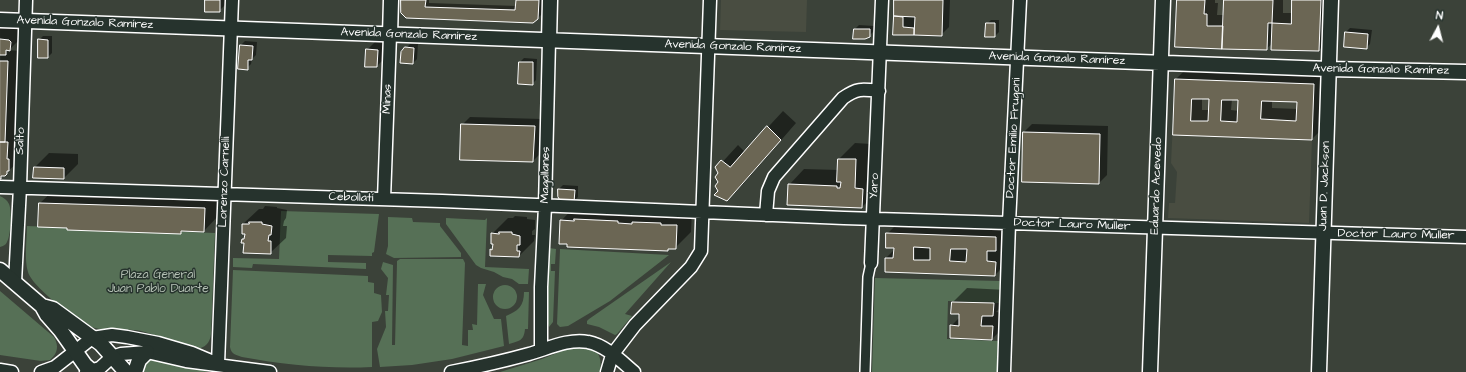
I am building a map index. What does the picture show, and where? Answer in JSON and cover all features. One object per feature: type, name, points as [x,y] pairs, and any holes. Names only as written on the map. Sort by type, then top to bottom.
[{"type":"street","name":"Salto","points":[[15,282],[20,187],[26,0]]},
{"type":"street","name":"Lorenzo Carnelli","points":[[218,364],[232,0]]},
{"type":"street","name":"Minas","points":[[384,199],[391,0]]},
{"type":"street","name":"Magallanes","points":[[541,350],[541,287],[545,206],[550,0]]},
{"type":"street","points":[[607,372],[612,355],[635,325],[697,260],[701,251],[710,0]]},
{"type":"street","name":"Yaro","points":[[866,372],[868,277],[871,263],[882,0]]},
{"type":"street","name":"Doctor Emilio Frugoni","points":[[1004,372],[1020,0]]},
{"type":"street","name":"Eduardo Acevedo","points":[[1150,372],[1162,63],[1163,0]]},
{"type":"street","name":"Juan D. Jackson","points":[[1319,372],[1331,0]]},
{"type":"street","name":"Avenida Gonzalo Ramírez","points":[[0,20],[1329,69],[1466,72]]},
{"type":"street","points":[[766,215],[768,191],[774,177],[843,98],[854,90],[866,89],[879,91]]},
{"type":"street","name":"Cebollatí","points":[[0,187],[384,199],[702,212]]},
{"type":"street","name":"Doctor Lauro Muller","points":[[702,212],[873,219],[1466,237]]},
{"type":"street","points":[[0,270],[42,306],[47,315],[76,350],[90,372],[100,368],[112,358],[121,354],[148,352],[186,361],[270,372]]},
{"type":"street","points":[[42,306],[53,309],[101,344],[126,372]]},
{"type":"street","points":[[41,372],[55,367],[92,338],[112,336],[141,339],[192,353],[218,364]]},
{"type":"street","points":[[451,372],[573,342],[587,342],[596,344],[634,372]]},
{"type":"street","points":[[135,372],[139,360],[148,352]]},
{"type":"street","points":[[0,370],[12,372]]},
{"type":"shaded area","points":[[401,0],[539,0],[538,19],[533,23],[406,18],[401,13]]},
{"type":"shaded area","points":[[721,0],[807,0],[806,32],[720,30]]},
{"type":"shaded area","points":[[1177,0],[1224,0],[1222,49],[1175,47]]},
{"type":"shaded area","points":[[1273,0],[1321,0],[1319,51],[1271,50]]},
{"type":"shaded area","points":[[1175,79],[1314,84],[1309,223],[1168,218],[1169,203],[1175,203],[1177,172],[1171,163]]},
{"type":"green space","points":[[0,196],[9,204],[11,217],[8,239],[6,244],[0,247]]},
{"type":"green space","points":[[281,211],[379,214],[374,252],[372,253],[372,256],[328,255],[328,262],[366,263],[366,269],[253,264],[252,268],[233,267],[233,258],[279,259]]},
{"type":"green space","points":[[388,217],[412,218],[413,222],[440,223],[440,226],[461,253],[461,257],[394,258],[386,254],[388,246]]},
{"type":"green space","points":[[446,218],[485,220],[487,218],[485,267],[529,269],[528,284],[519,284],[512,279],[503,277],[476,265],[446,224]]},
{"type":"green space","name":"Plaza General Juan Pablo Duarte","points":[[27,226],[215,233],[210,340],[202,348],[196,349],[141,331],[106,330],[95,328],[79,320],[57,304],[31,279],[26,262]]},
{"type":"green space","points":[[549,248],[556,249],[555,264],[551,264],[551,271],[555,271],[553,322],[549,327],[546,318]]},
{"type":"green space","points":[[560,249],[669,255],[610,301],[568,326],[560,327],[557,324]]},
{"type":"green space","points":[[400,259],[463,259],[465,263],[462,345],[468,346],[468,330],[473,330],[472,324],[477,325],[478,284],[486,284],[483,295],[494,319],[501,319],[504,346],[452,359],[412,365],[380,367],[377,349],[386,327],[385,311],[388,311],[389,295],[386,295],[388,278],[381,269],[383,262],[393,265],[392,345],[395,345],[397,261]]},
{"type":"green space","points":[[671,262],[625,314],[632,316],[617,334],[615,335],[599,327],[587,324],[589,319]]},
{"type":"green space","points":[[233,270],[368,276],[368,282],[374,283],[374,293],[381,295],[382,312],[378,321],[372,322],[372,367],[307,366],[258,360],[234,354],[230,347]]},
{"type":"green space","points":[[875,278],[1000,281],[999,303],[948,301],[947,339],[998,341],[997,372],[872,372]]},
{"type":"green space","points":[[505,285],[510,286],[516,292],[516,302],[510,308],[505,309],[500,308],[494,302],[493,297],[494,292],[500,286]]},
{"type":"green space","points":[[0,291],[54,337],[57,343],[57,349],[55,355],[50,360],[41,361],[0,355]]},
{"type":"green space","points":[[524,292],[529,292],[528,329],[525,329],[520,340],[509,344],[506,316],[520,307],[523,301]]},
{"type":"green space","points":[[577,345],[589,348],[599,355],[601,365],[600,372],[500,372],[542,359]]},
{"type":"green space","points":[[151,358],[161,359],[208,372],[141,372],[146,361]]},
{"type":"building","points":[[205,0],[220,0],[220,12],[205,12]]},
{"type":"building","points":[[401,0],[426,0],[425,7],[515,10],[516,0],[539,0],[538,19],[533,23],[406,18],[401,13]]},
{"type":"building","points":[[894,0],[943,0],[942,36],[914,35],[915,17],[894,16]]},
{"type":"building","points":[[1177,0],[1205,0],[1204,14],[1207,14],[1207,26],[1223,26],[1222,49],[1175,47]]},
{"type":"building","points":[[1224,0],[1273,0],[1272,23],[1268,23],[1267,50],[1222,49]]},
{"type":"building","points":[[1292,0],[1321,0],[1319,51],[1271,50],[1272,23],[1291,24]]},
{"type":"building","points":[[894,16],[903,17],[903,27],[914,28],[914,35],[893,35]]},
{"type":"building","points":[[986,23],[995,23],[995,37],[985,37]]},
{"type":"building","points":[[854,29],[870,29],[870,37],[865,39],[853,39]]},
{"type":"building","points":[[1345,32],[1368,34],[1367,49],[1344,47]]},
{"type":"building","points":[[0,39],[9,40],[11,42],[10,51],[6,50],[6,55],[0,55]]},
{"type":"building","points":[[38,39],[48,40],[48,58],[38,58]]},
{"type":"building","points":[[240,45],[253,46],[252,60],[248,60],[248,70],[238,69]]},
{"type":"building","points":[[405,47],[414,48],[413,64],[400,63],[401,52]]},
{"type":"building","points":[[366,49],[378,50],[377,67],[365,67]]},
{"type":"building","points":[[0,61],[8,61],[5,142],[0,142]]},
{"type":"building","points":[[519,62],[533,62],[533,85],[518,84]]},
{"type":"building","points":[[1175,79],[1314,84],[1312,140],[1173,135]],"holes":[[[1192,99],[1209,99],[1208,121],[1191,121]],[[1222,100],[1238,100],[1237,122],[1221,121]],[[1262,101],[1297,102],[1296,121],[1261,119]]]},
{"type":"building","points":[[461,124],[535,126],[533,162],[460,160]]},
{"type":"building","points":[[767,126],[781,140],[727,201],[714,195],[718,191],[715,186],[718,182],[715,177],[718,173],[715,167],[721,160],[730,167]]},
{"type":"building","points":[[1023,132],[1100,134],[1099,184],[1022,182]]},
{"type":"building","points":[[0,142],[8,142],[7,159],[9,159],[9,171],[7,171],[5,176],[1,176],[1,179],[0,179]]},
{"type":"building","points":[[838,159],[856,159],[855,188],[863,189],[862,208],[787,205],[788,184],[837,186],[837,188],[840,188],[841,182],[837,182]]},
{"type":"building","points":[[34,167],[64,168],[64,179],[33,178]]},
{"type":"building","points":[[558,189],[575,190],[574,202],[561,202],[558,197]]},
{"type":"building","points":[[39,203],[205,208],[204,232],[181,231],[181,234],[67,230],[67,228],[38,227]]},
{"type":"building","points":[[574,219],[618,221],[618,223],[632,224],[632,222],[677,225],[676,249],[668,249],[668,251],[567,247],[567,244],[559,244],[560,220],[574,221]]},
{"type":"building","points":[[249,222],[262,222],[262,224],[272,226],[271,235],[269,235],[268,241],[271,241],[271,254],[243,253],[244,243],[241,243],[245,234],[242,234],[242,224],[249,224]]},
{"type":"building","points":[[499,232],[512,232],[512,234],[520,236],[520,245],[517,245],[517,251],[520,251],[519,257],[490,256],[490,249],[492,250],[493,244],[491,244],[491,233],[499,234]]},
{"type":"building","points":[[886,233],[996,237],[996,251],[987,251],[987,261],[996,262],[995,276],[885,272],[885,258],[893,258],[894,248],[886,248]],"holes":[[[914,247],[930,248],[930,260],[914,260]],[[951,249],[967,249],[966,262],[950,261]]]},
{"type":"building","points":[[952,302],[994,303],[993,316],[982,316],[981,326],[993,326],[992,340],[950,338],[950,325],[959,326],[959,314],[951,314]]}]
